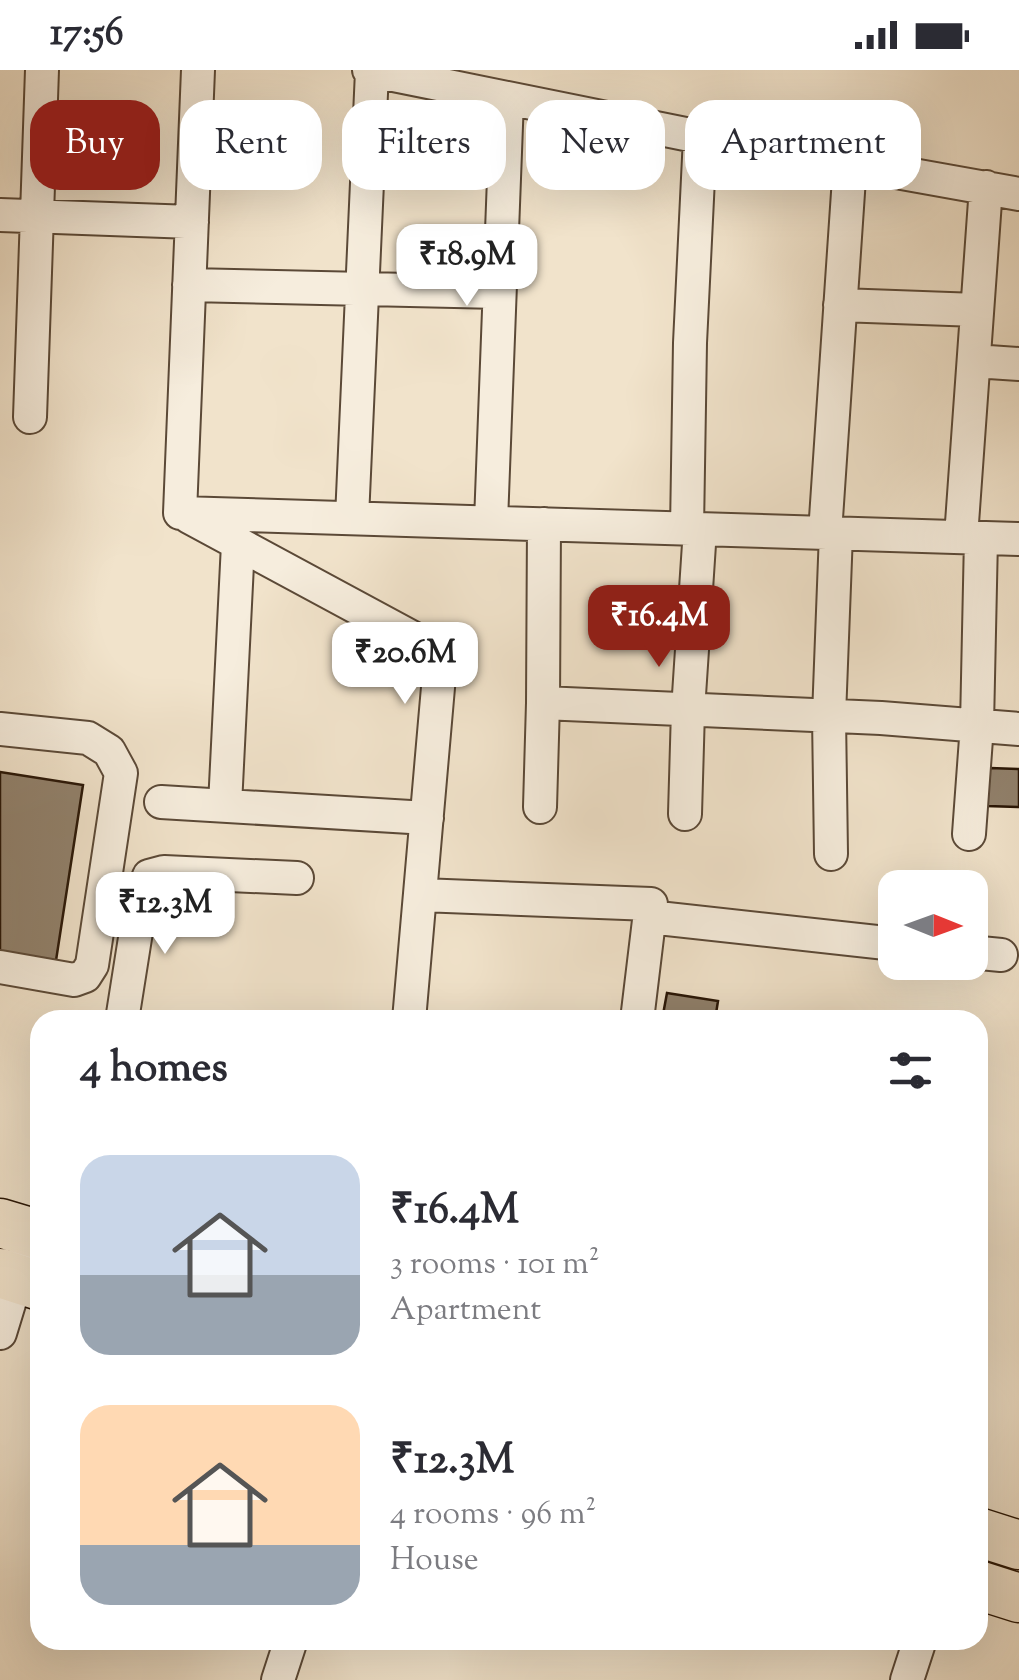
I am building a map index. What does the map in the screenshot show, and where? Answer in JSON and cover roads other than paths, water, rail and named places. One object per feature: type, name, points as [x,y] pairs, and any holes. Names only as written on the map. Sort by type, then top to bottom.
[{"type":"highway","points":[[988,1535],[1019,1545]]},
{"type":"highway","points":[[988,1589],[1019,1598]]},
{"type":"street","points":[[30,417],[42,70]]},
{"type":"street","points":[[180,513],[198,70]]},
{"type":"street","points":[[352,518],[371,70],[685,135]]},
{"type":"street","points":[[491,522],[507,98]]},
{"type":"street","points":[[921,176],[1019,194]]},
{"type":"street","points":[[969,834],[977,726],[971,537],[974,360],[986,187]]},
{"type":"street","points":[[685,814],[694,529],[690,343],[697,190]]},
{"type":"street","points":[[832,854],[830,533],[848,190]]},
{"type":"street","points":[[0,215],[192,222]]},
{"type":"street","points":[[189,285],[499,292]]},
{"type":"street","points":[[840,305],[978,310]]},
{"type":"street","points":[[974,360],[1019,364]]},
{"type":"street","points":[[180,513],[1019,539]]},
{"type":"street","points":[[180,513],[441,653],[410,1010]]},
{"type":"street","points":[[540,807],[544,524]]},
{"type":"street","points":[[224,805],[238,544]]},
{"type":"street","points":[[544,702],[1019,729]]},
{"type":"street","points":[[0,729],[88,738],[109,751],[121,772],[92,965],[85,976],[74,980],[0,967]]},
{"type":"street","points":[[162,802],[427,818]]},
{"type":"street","points":[[124,1010],[142,894],[149,876],[164,872],[297,878]]},
{"type":"street","points":[[421,895],[651,904],[638,1010]]},
{"type":"street","points":[[649,917],[878,942]]},
{"type":"street","points":[[0,1333],[19,1279],[23,1230]]},
{"type":"street","points":[[278,1680],[288,1650]]},
{"type":"street","points":[[907,1680],[917,1650]]}]
